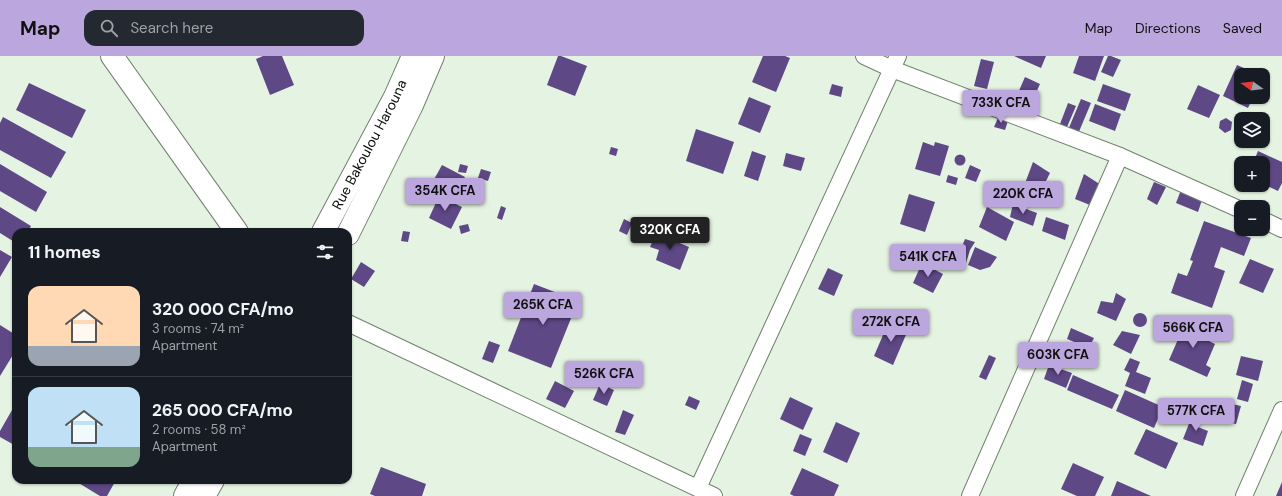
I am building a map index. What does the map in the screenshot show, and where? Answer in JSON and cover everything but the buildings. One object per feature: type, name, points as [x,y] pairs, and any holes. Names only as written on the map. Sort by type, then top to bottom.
[{"type":"main road","points":[[112,56],[234,228]]},
{"type":"main road","name":"Rue Bakoulou Harouna","points":[[325,228],[395,97],[413,56]]},
{"type":"main road","name":"Rue Bakoulou Harouna","points":[[351,228],[412,105],[433,56]]},
{"type":"main road","points":[[185,496],[192,484]]},
{"type":"main road","points":[[204,496],[211,484]]},
{"type":"street","points":[[864,56],[895,62],[1120,156],[1234,207]]},
{"type":"street","points":[[698,488],[895,62]]},
{"type":"street","points":[[970,496],[1120,156]]},
{"type":"street","points":[[1270,223],[1282,229]]},
{"type":"street","points":[[352,325],[714,496]]},
{"type":"street","points":[[1244,496],[1282,410]]}]
